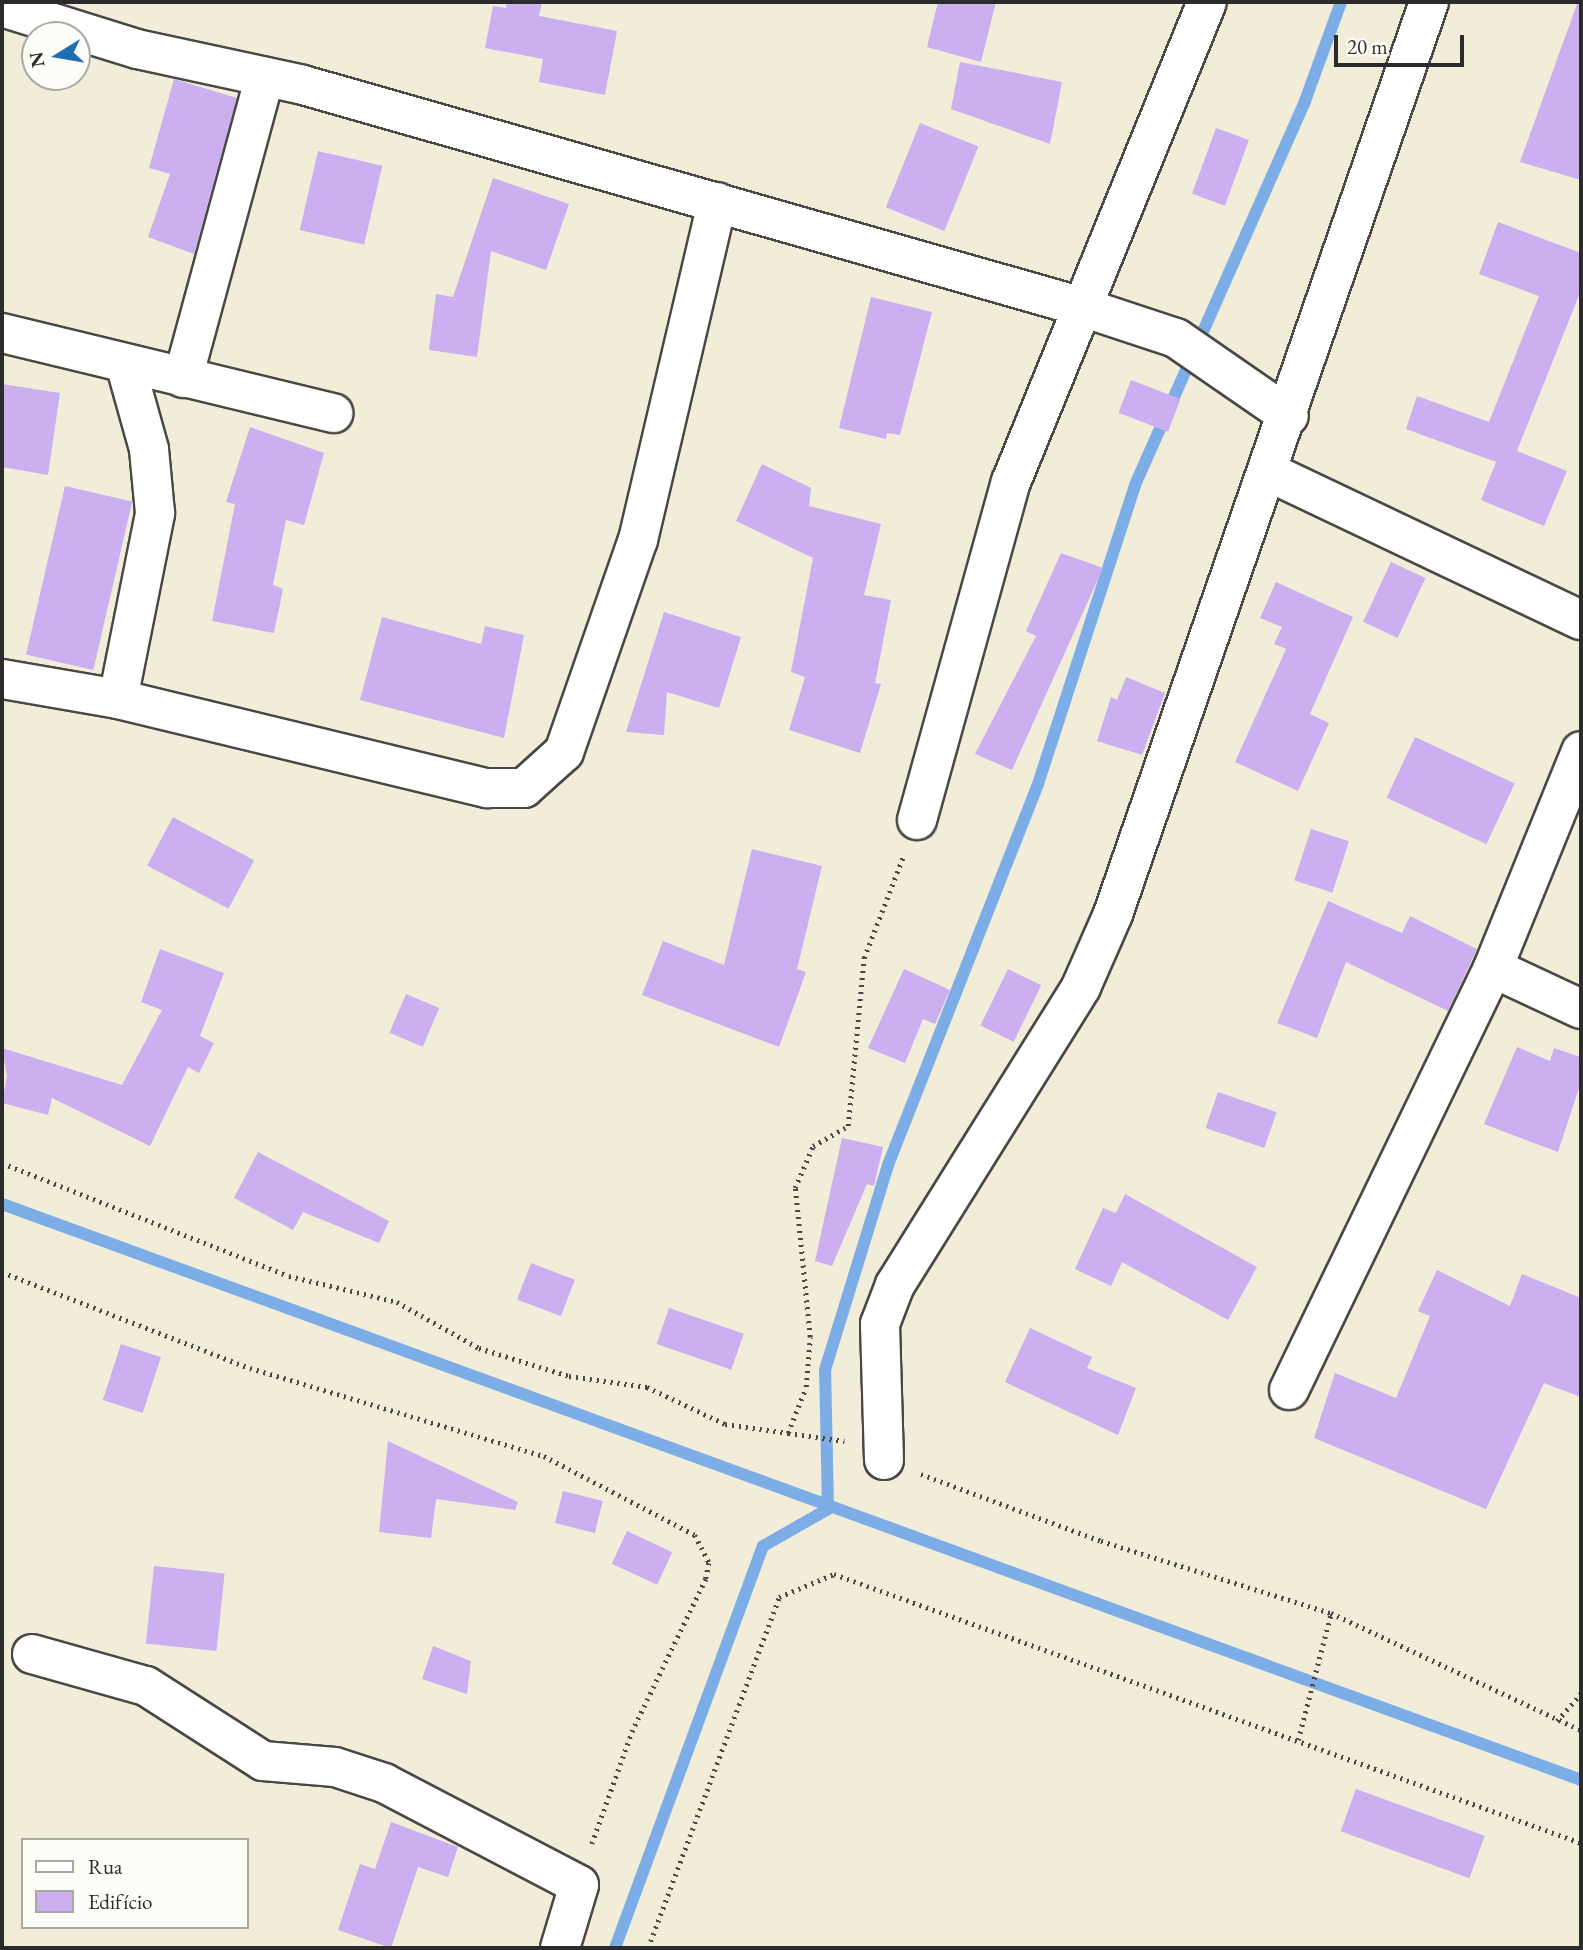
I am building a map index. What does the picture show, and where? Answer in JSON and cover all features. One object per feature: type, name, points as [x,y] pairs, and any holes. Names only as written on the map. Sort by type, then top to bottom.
[{"type":"street","points":[[917,820],[1011,482],[1079,306],[1207,2]]},
{"type":"street","points":[[874,1452],[880,1324],[895,1285],[1081,987],[1271,473],[1429,2]]},
{"type":"street","points":[[2,7],[137,49],[265,77],[1079,306],[1189,345],[1289,416]]},
{"type":"street","points":[[183,377],[265,77]]},
{"type":"street","points":[[2,679],[118,699],[487,788],[524,788],[564,751],[638,540],[717,202]]},
{"type":"street","points":[[2,333],[333,413]]},
{"type":"street","points":[[118,699],[155,513],[149,449],[125,363]]},
{"type":"street","points":[[1271,473],[1578,607]]},
{"type":"street","points":[[1289,1390],[1493,968],[1581,751]]},
{"type":"street","points":[[1493,968],[1581,1009]]},
{"type":"street","points":[[32,1654],[146,1686],[263,1761],[335,1767],[384,1783],[579,1885],[560,1948]]},
{"type":"path","points":[[788,1433],[806,1387],[810,1337],[795,1188],[813,1146],[848,1126],[864,958],[917,820]]},
{"type":"path","points":[[2,1163],[289,1276],[397,1302],[478,1348],[569,1376],[647,1387],[725,1424],[788,1433],[874,1452],[1101,1541],[1331,1613],[1581,1730]]},
{"type":"path","points":[[2,1272],[250,1368],[544,1456],[695,1535],[709,1563],[706,1579],[633,1730],[579,1885]]},
{"type":"path","points":[[649,1948],[779,1597],[834,1574],[1581,1843]]},
{"type":"path","points":[[1297,1740],[1331,1613]]},
{"type":"path","points":[[1557,1721],[1581,1693]]},
{"type":"building","points":[[507,2],[542,2],[539,16],[617,31],[605,95],[539,82],[543,59],[485,48],[493,6],[506,8]]},
{"type":"building","points":[[938,2],[996,2],[981,62],[927,47]]},
{"type":"building","points":[[1577,4],[1581,4],[1581,180],[1520,162]]},
{"type":"building","points":[[960,62],[1062,82],[1050,144],[951,109]]},
{"type":"building","points":[[174,79],[237,98],[194,254],[148,237],[170,174],[149,168]]},
{"type":"building","points":[[920,123],[978,147],[944,231],[886,207]]},
{"type":"building","points":[[1216,128],[1249,140],[1225,206],[1192,194]]},
{"type":"building","points":[[318,151],[382,166],[364,245],[300,230]]},
{"type":"building","points":[[493,178],[569,204],[546,270],[491,251],[477,357],[429,350],[436,294],[453,297]]},
{"type":"building","points":[[1498,222],[1581,253],[1581,290],[1517,451],[1567,471],[1544,526],[1481,500],[1496,462],[1406,429],[1417,396],[1489,422],[1539,296],[1479,274]]},
{"type":"building","points":[[871,297],[932,312],[900,435],[887,433],[886,439],[839,428]]},
{"type":"building","points":[[1131,380],[1180,399],[1168,432],[1118,413]]},
{"type":"building","points":[[2,384],[60,393],[48,475],[2,467]]},
{"type":"building","points":[[250,427],[324,453],[304,525],[286,520],[273,585],[283,589],[274,633],[212,621],[235,504],[226,502]]},
{"type":"building","points":[[762,464],[811,488],[809,506],[881,524],[864,595],[891,600],[875,683],[881,684],[860,753],[789,730],[805,677],[791,672],[813,558],[736,521]]},
{"type":"building","points":[[65,486],[132,502],[93,670],[26,655]]},
{"type":"building","points":[[1061,553],[1103,568],[1012,770],[975,754],[1036,636],[1026,631]]},
{"type":"building","points":[[1391,562],[1425,578],[1398,638],[1363,622]]},
{"type":"building","points":[[1276,582],[1353,617],[1310,714],[1329,723],[1298,791],[1235,762],[1286,649],[1274,644],[1282,627],[1260,618]]},
{"type":"building","points":[[664,612],[741,637],[719,708],[667,692],[664,735],[626,732]]},
{"type":"building","points":[[382,617],[481,644],[485,626],[524,635],[504,738],[360,700]]},
{"type":"building","points":[[1126,677],[1165,693],[1142,755],[1097,741],[1111,697],[1117,700]]},
{"type":"building","points":[[1415,737],[1515,783],[1486,844],[1387,798]]},
{"type":"building","points":[[173,817],[254,860],[228,909],[147,866]]},
{"type":"building","points":[[1311,829],[1349,841],[1332,893],[1294,880]]},
{"type":"building","points":[[752,849],[822,866],[797,969],[806,972],[779,1047],[642,995],[663,941],[724,965]]},
{"type":"building","points":[[1328,901],[1402,933],[1410,916],[1477,949],[1448,1011],[1346,962],[1317,1038],[1277,1023]]},
{"type":"building","points":[[160,949],[224,973],[200,1036],[214,1043],[199,1073],[188,1067],[150,1146],[52,1098],[48,1115],[2,1103],[7,1076],[2,1048],[122,1085],[162,1010],[141,1002]]},
{"type":"building","points":[[904,969],[950,990],[935,1024],[923,1019],[905,1063],[868,1048]]},
{"type":"building","points":[[1008,969],[1041,985],[1014,1042],[980,1026]]},
{"type":"building","points":[[406,994],[439,1008],[423,1047],[390,1033]]},
{"type":"building","points":[[1517,1047],[1550,1061],[1554,1048],[1581,1057],[1581,1082],[1558,1152],[1484,1124]]},
{"type":"building","points":[[1218,1092],[1277,1112],[1264,1148],[1206,1128]]},
{"type":"building","points":[[842,1138],[883,1147],[874,1186],[867,1184],[832,1266],[815,1261]]},
{"type":"building","points":[[258,1152],[389,1221],[379,1243],[303,1212],[293,1230],[234,1198]]},
{"type":"building","points":[[1125,1194],[1257,1267],[1228,1320],[1122,1262],[1111,1286],[1075,1269],[1103,1208],[1116,1213]]},
{"type":"building","points":[[531,1263],[575,1280],[561,1316],[517,1299]]},
{"type":"building","points":[[1437,1270],[1510,1306],[1522,1274],[1581,1298],[1581,1397],[1544,1383],[1486,1509],[1314,1438],[1335,1373],[1396,1398],[1430,1316],[1418,1311]]},
{"type":"building","points":[[669,1308],[744,1334],[731,1370],[657,1344]]},
{"type":"building","points":[[1030,1328],[1092,1357],[1087,1368],[1136,1388],[1118,1435],[1005,1382]]},
{"type":"building","points":[[121,1344],[161,1357],[143,1413],[103,1400]]},
{"type":"building","points":[[388,1441],[518,1502],[515,1510],[436,1499],[431,1538],[379,1532]]},
{"type":"building","points":[[563,1491],[603,1501],[595,1533],[555,1523]]},
{"type":"building","points":[[627,1531],[672,1552],[657,1585],[612,1564]]},
{"type":"building","points":[[154,1566],[225,1573],[216,1651],[146,1644]]},
{"type":"building","points":[[433,1646],[471,1661],[467,1694],[422,1679]]},
{"type":"building","points":[[1356,1789],[1485,1836],[1469,1878],[1341,1831]]},
{"type":"building","points":[[391,1822],[458,1847],[448,1877],[418,1867],[391,1948],[338,1930],[360,1864],[375,1869]]},
{"type":"waterway","points":[[615,1948],[763,1546],[828,1509],[825,1370],[888,1165],[1038,784],[1135,485],[1305,101],[1341,2]]},
{"type":"waterway","points":[[2,1204],[1581,1780]]}]
